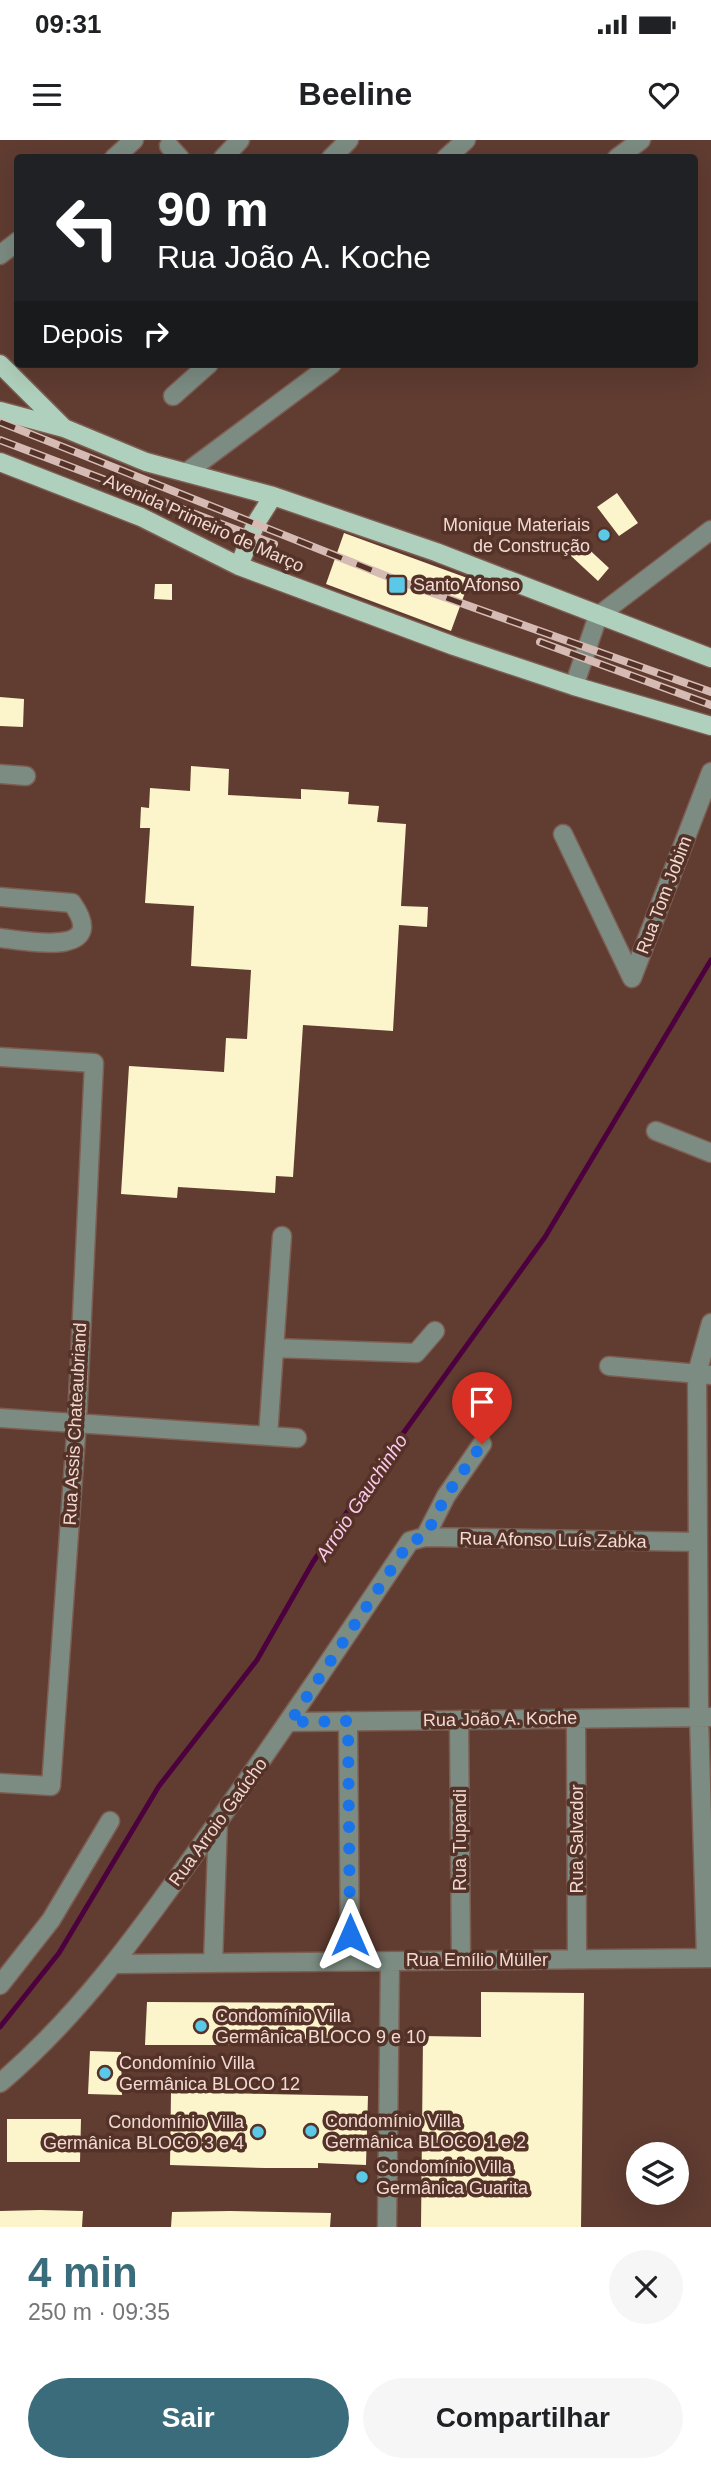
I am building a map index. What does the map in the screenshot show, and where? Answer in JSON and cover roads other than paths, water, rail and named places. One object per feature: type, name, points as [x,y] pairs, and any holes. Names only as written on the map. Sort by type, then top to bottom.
[{"type":"main road","points":[[0,363],[64,428]]},
{"type":"main road","name":"Avenida Primeiro de Março","points":[[0,411],[64,428],[146,462],[273,496],[448,557],[711,658]]},
{"type":"main road","name":"Avenida Primeiro de Março","points":[[0,462],[141,517],[239,566],[454,646],[574,686],[711,726]]},
{"type":"main road","points":[[239,566],[256,523],[273,496]]},
{"type":"street","points":[[118,154],[134,140]]},
{"type":"street","points":[[227,154],[240,140]]},
{"type":"street","points":[[335,154],[349,140]]},
{"type":"street","points":[[450,154],[466,140]]},
{"type":"street","points":[[622,154],[641,140]]},
{"type":"street","points":[[0,255],[14,244]]},
{"type":"street","points":[[173,396],[204,368]]},
{"type":"street","points":[[187,472],[327,368]]},
{"type":"street","points":[[574,686],[598,616],[711,530]]},
{"type":"street","name":"Rua Tom Jobim","points":[[563,834],[632,978],[711,772]]},
{"type":"street","points":[[0,774],[26,776]]},
{"type":"street","points":[[0,897],[72,903],[81,915],[80,932],[71,941],[59,944],[0,938]]},
{"type":"street","name":"Rua Assis Chateaubriand","points":[[0,1057],[94,1063],[77,1421],[51,1786],[0,1783]]},
{"type":"street","points":[[656,1131],[711,1153]]},
{"type":"street","points":[[268,1436],[282,1236]]},
{"type":"street","points":[[708,1958],[705,1717],[697,1542],[704,1375],[711,1322]]},
{"type":"street","points":[[274,1348],[416,1353],[435,1331]]},
{"type":"street","points":[[609,1366],[704,1375]]},
{"type":"street","points":[[0,1418],[77,1421],[298,1438]]},
{"type":"street","name":"Rua Arroio Gaúcho","points":[[0,2083],[26,2061],[116,1964],[290,1722],[482,1444]]},
{"type":"street","name":"Rua Afonso Luís Zabka","points":[[417,1539],[697,1542]]},
{"type":"street","name":"Rua João A. Koche","points":[[290,1722],[705,1717]]},
{"type":"street","name":"Rua Salvador","points":[[576,1719],[577,1959]]},
{"type":"street","name":"Rua Tupandi","points":[[459,1720],[461,1961]]},
{"type":"street","points":[[348,1721],[350,1961]]},
{"type":"street","points":[[0,1985],[51,1920],[110,1821]]},
{"type":"street","points":[[213,1963],[218,1821]]},
{"type":"street","name":"Rua Emílio Müller","points":[[116,1964],[708,1958]]},
{"type":"street","points":[[387,2227],[390,1961]]},
{"type":"waterway","name":"Arroio Gauchinho","points":[[0,2027],[59,1953],[159,1786],[257,1660],[313,1562],[360,1493],[545,1237],[711,960]]},
{"type":"railway","points":[[0,422],[399,581],[711,692]]},
{"type":"railway","points":[[0,440],[274,544]]},
{"type":"railway","points":[[540,642],[711,705]]},
{"type":"place","name":"Monique Materiais de Construção","points":[[604,535]]},
{"type":"place","name":"Santo Afonso","points":[[397,585]]},
{"type":"place","name":"Condomínio Villa Germânica BLOCO 9 e 10","points":[[201,2026]]},
{"type":"place","name":"Condomínio Villa Germânica BLOCO 12","points":[[105,2073]]},
{"type":"place","name":"Condomínio Villa Germânica BLOCO 1 e 2","points":[[311,2131]]},
{"type":"place","name":"Condomínio Villa Germânica BLOCO 3 e 4","points":[[258,2132]]},
{"type":"place","name":"Condomínio Villa Germânica Guarita","points":[[362,2177]]}]
